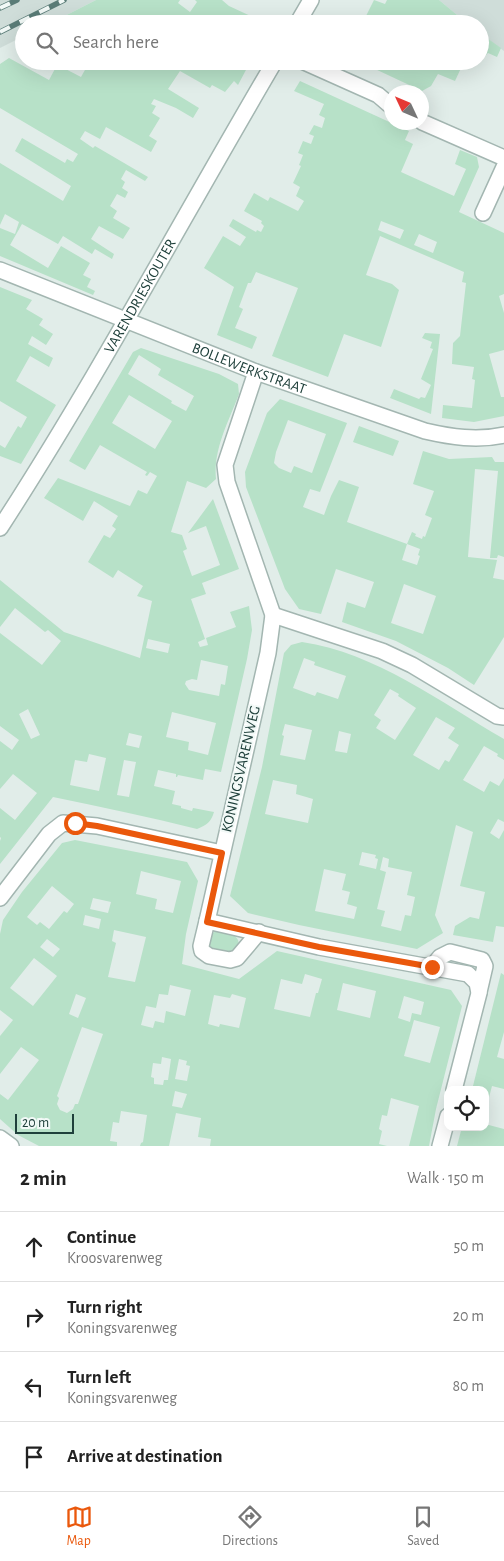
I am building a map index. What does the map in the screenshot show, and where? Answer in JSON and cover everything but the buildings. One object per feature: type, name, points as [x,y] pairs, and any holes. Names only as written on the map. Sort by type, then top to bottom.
[{"type":"street","points":[[302,15],[311,0]]},
{"type":"street","name":"VARENDRIESKOUTER","points":[[0,528],[35,475],[270,70]]},
{"type":"street","points":[[322,70],[378,96],[384,101]]},
{"type":"street","points":[[429,125],[504,158]]},
{"type":"street","points":[[483,213],[504,167]]},
{"type":"street","name":"BOLLEWERKSTRAAT","points":[[0,270],[256,372],[425,431],[463,438],[504,435]]},
{"type":"street","name":"KONINGSVARENWEG","points":[[256,372],[225,465],[227,482],[273,616],[268,653],[201,946],[202,951],[209,956],[230,960],[237,958],[259,932]]},
{"type":"street","points":[[273,616],[382,651],[412,665],[497,716],[504,717]]},
{"type":"street","points":[[0,898],[49,834],[63,823],[97,826],[222,853]]},
{"type":"street","points":[[207,922],[259,932],[319,947],[432,967],[440,957],[450,952],[482,960],[485,966],[455,1086]]},
{"type":"street","points":[[440,1146],[444,1131]]},
{"type":"street","points":[[0,1138],[12,1146]]},
{"type":"shaded area","points":[[0,0],[96,0],[67,15],[15,15],[15,40],[0,48]]},
{"type":"shaded area","points":[[439,0],[504,0],[504,51],[489,40],[489,15],[457,15]]},
{"type":"green space","points":[[96,0],[180,0],[178,3],[190,12],[197,2],[195,0],[222,0],[229,6],[248,15],[67,15]]},
{"type":"green space","points":[[374,0],[385,4],[387,0],[439,0],[457,15],[366,15]]},
{"type":"green space","points":[[489,39],[501,48],[497,57],[489,53]]},
{"type":"green space","points":[[9,58],[15,61],[15,70],[31,70],[49,80],[54,70],[68,70],[81,77],[85,70],[246,70],[238,85],[234,81],[225,92],[212,85],[210,88],[180,71],[168,89],[199,108],[193,118],[176,108],[154,99],[151,104],[156,106],[152,113],[160,118],[149,136],[157,141],[151,152],[106,127],[100,139],[85,131],[80,139],[93,148],[95,146],[148,177],[145,181],[126,170],[121,179],[125,182],[122,188],[128,192],[125,198],[117,194],[110,206],[117,211],[113,218],[130,228],[123,239],[99,226],[91,239],[114,254],[112,259],[95,249],[92,254],[63,236],[58,244],[22,224],[10,245],[48,268],[61,246],[90,263],[83,275],[91,279],[87,287],[95,291],[93,295],[0,256],[0,228],[15,234],[19,222],[5,214],[0,225],[0,163],[63,201],[71,186],[15,151],[22,138],[65,163],[67,159],[73,162],[78,154],[0,108],[0,64]]},
{"type":"green space","points":[[377,70],[460,70],[455,81],[438,74],[431,86],[409,85]]},
{"type":"green space","points":[[300,81],[384,120],[384,130],[409,131],[405,140],[413,144],[401,172],[454,196],[466,169],[455,164],[460,150],[477,157],[479,167],[459,212],[504,233],[504,294],[499,296],[504,313],[504,350],[489,354],[501,397],[504,397],[504,416],[474,422],[442,418],[443,405],[472,408],[475,380],[472,379],[474,367],[452,364],[453,343],[460,336],[466,283],[462,282],[464,272],[380,236],[366,275],[392,284],[399,290],[381,347],[344,334],[328,377],[272,356],[298,288],[256,272],[251,283],[248,283],[239,307],[243,309],[235,328],[257,337],[252,349],[217,335],[234,287],[204,268],[223,236],[240,246],[246,237],[229,226],[233,219],[256,232],[257,230],[261,232],[264,226],[261,223],[262,221],[244,211],[254,193],[268,201],[270,197],[298,211],[304,201],[296,196],[300,187],[293,183],[301,166],[299,165],[303,155],[298,153],[303,141],[311,144],[314,136],[309,134],[314,125],[322,128],[325,118],[319,115],[324,104],[294,91]],"holes":[[[381,221],[404,230],[400,239],[378,230]],[[419,234],[437,242],[433,253],[414,245]]]},
{"type":"green space","points":[[0,287],[32,300],[26,309],[43,319],[39,325],[53,334],[46,345],[32,336],[28,344],[53,358],[49,367],[30,356],[16,381],[56,405],[21,464],[0,456],[0,445],[5,448],[18,426],[21,428],[27,417],[0,401]]},
{"type":"green space","points":[[425,333],[440,334],[431,414],[390,398],[394,389],[419,399],[421,397],[425,398],[431,385],[421,379],[433,349],[430,348],[432,342],[422,338]]},
{"type":"green space","points":[[141,348],[219,374],[238,384],[239,394],[219,446],[216,479],[206,488],[187,481],[171,532],[182,535],[187,549],[183,551],[192,576],[220,565],[206,526],[188,533],[213,499],[239,569],[202,583],[206,594],[191,599],[205,639],[198,642],[200,647],[208,645],[206,638],[236,627],[230,612],[249,606],[252,630],[247,659],[221,772],[205,769],[203,780],[178,775],[176,777],[176,774],[158,770],[154,786],[175,791],[172,804],[181,806],[181,808],[192,811],[193,808],[214,812],[208,823],[197,829],[53,797],[0,864],[0,808],[15,820],[37,793],[13,774],[0,789],[0,741],[12,750],[19,740],[0,726],[0,633],[42,665],[61,641],[48,630],[45,632],[15,608],[0,627],[0,580],[64,632],[140,658],[152,601],[137,596],[143,586],[118,570],[113,578],[88,562],[104,535],[110,538],[116,529],[112,526],[118,516],[94,501],[83,521],[44,498],[58,478],[130,506],[138,490],[147,494],[157,476],[150,472],[147,476],[145,475],[147,472],[100,445],[85,470],[69,461],[133,352]],"holes":[[[139,355],[161,369],[158,375],[194,396],[186,411],[171,403],[172,401],[128,374]],[[129,395],[172,421],[155,449],[112,423]],[[148,639],[170,644],[168,653],[146,648]],[[201,660],[228,666],[225,685],[221,684],[219,696],[189,690],[185,684],[186,681],[197,680]],[[28,709],[40,735],[31,739],[19,714]],[[172,712],[216,723],[208,755],[188,750],[189,742],[166,737]],[[129,733],[142,736],[139,748],[126,745]],[[89,754],[106,758],[99,791],[70,785],[75,760],[87,762]],[[124,760],[136,762],[129,797],[117,795]]]},
{"type":"green space","points":[[280,399],[347,423],[320,492],[310,489],[303,507],[324,515],[339,480],[359,487],[347,522],[407,544],[412,532],[416,534],[415,536],[422,539],[423,536],[425,537],[432,518],[425,515],[434,491],[413,484],[423,451],[449,459],[492,457],[495,462],[504,462],[504,557],[498,555],[497,558],[490,558],[498,471],[475,469],[468,557],[497,560],[493,578],[504,580],[504,637],[474,685],[448,668],[396,641],[342,622],[347,602],[365,608],[374,582],[336,569],[321,614],[299,609],[285,589],[246,487],[245,472],[267,413]],"holes":[[[288,420],[326,434],[312,473],[294,466],[291,473],[279,468],[274,463],[276,452]],[[407,544],[420,549],[417,565],[402,560]],[[404,584],[436,596],[423,634],[391,623]]]},
{"type":"green space","points":[[359,426],[399,441],[393,456],[353,442]]},
{"type":"green space","points":[[302,642],[329,648],[382,668],[504,739],[504,760],[484,746],[463,780],[484,792],[490,781],[499,786],[504,778],[504,822],[498,819],[490,833],[499,839],[504,830],[504,927],[496,926],[493,942],[453,935],[455,926],[470,917],[479,919],[485,892],[460,886],[473,832],[456,825],[435,915],[443,933],[417,949],[248,913],[230,896],[262,767],[284,653],[291,645]],"holes":[[[304,658],[315,662],[314,665],[346,676],[338,699],[317,692],[315,696],[293,688]],[[390,689],[416,708],[395,740],[376,728],[381,720],[374,715]],[[436,717],[455,728],[448,738],[459,745],[449,762],[445,760],[439,770],[413,755]],[[285,724],[312,730],[305,760],[280,755],[284,736],[282,735]],[[339,731],[351,734],[347,753],[335,751]],[[273,780],[297,785],[296,794],[313,799],[308,823],[265,814]],[[362,852],[376,855],[375,858],[378,859],[376,869],[359,865]],[[383,857],[389,859],[388,867],[412,872],[407,895],[415,897],[411,916],[405,915],[401,931],[381,926],[385,911],[377,909],[386,872],[380,870]],[[324,869],[346,874],[342,890],[350,892],[347,904],[357,907],[354,919],[315,911]]]},
{"type":"green space","points":[[75,840],[187,862],[198,881],[186,934],[182,964],[239,979],[277,951],[451,990],[462,1006],[436,1109],[429,1146],[409,1146],[419,1106],[391,1098],[387,1116],[382,1115],[379,1129],[382,1131],[379,1144],[387,1146],[210,1146],[211,1139],[198,1137],[201,1118],[176,1113],[169,1146],[140,1146],[143,1142],[147,1115],[121,1111],[119,1123],[113,1122],[110,1141],[117,1142],[117,1146],[39,1146],[18,1135],[0,1119],[0,1094],[8,1100],[39,1060],[21,1047],[0,1074],[0,1036],[13,1020],[0,1010],[0,934],[3,920],[22,892],[62,843]],"holes":[[[141,871],[181,881],[173,913],[155,909],[157,899],[136,894]],[[52,886],[74,904],[67,913],[64,911],[49,929],[40,922],[37,925],[27,917]],[[93,898],[111,902],[108,913],[90,909]],[[85,915],[101,919],[99,929],[83,925]],[[114,930],[146,937],[135,982],[108,977],[116,943],[112,941]],[[47,939],[60,949],[53,957],[40,947]],[[34,958],[57,976],[33,1006],[10,988]],[[305,974],[322,979],[318,993],[316,993],[310,1017],[274,1009],[281,979],[302,984]],[[343,983],[376,991],[370,1018],[337,1010]],[[170,985],[191,990],[185,1016],[166,1011],[164,1023],[155,1021],[153,1028],[141,1025],[146,1006],[156,1008],[159,994],[168,995]],[[76,994],[86,998],[78,1018],[69,1014]],[[232,994],[246,998],[239,1028],[220,1024],[219,1027],[208,1024],[214,995],[230,998]],[[404,996],[424,1002],[421,1015],[412,1013],[410,1022],[398,1018]],[[414,1020],[440,1027],[430,1063],[404,1056]],[[82,1027],[103,1034],[78,1104],[75,1104],[73,1109],[67,1113],[60,1110],[57,1104],[59,1098],[57,1096]],[[162,1057],[171,1059],[168,1080],[164,1080],[163,1085],[154,1084],[154,1078],[151,1077],[153,1063],[161,1064]],[[179,1059],[187,1061],[186,1065],[190,1066],[187,1081],[175,1079]],[[175,1091],[187,1094],[182,1108],[172,1106]]]},
{"type":"green space","points":[[218,930],[231,934],[238,939],[238,945],[228,952],[220,952],[213,949],[207,941],[209,935]]},
{"type":"green space","points":[[501,973],[504,975],[504,1032],[497,1057],[504,1059],[504,1089],[492,1086],[489,1098],[489,1086],[473,1086]]},
{"type":"green space","points":[[489,1125],[504,1129],[504,1146],[457,1146],[461,1131],[489,1131]]},
{"type":"railway","points":[[0,8],[17,0]]},
{"type":"railway","points":[[34,15],[64,0]]},
{"type":"railway","points":[[0,32],[15,24]]},
{"type":"route","points":[[75,823],[222,853],[207,922],[259,932],[319,947],[432,967]]}]
